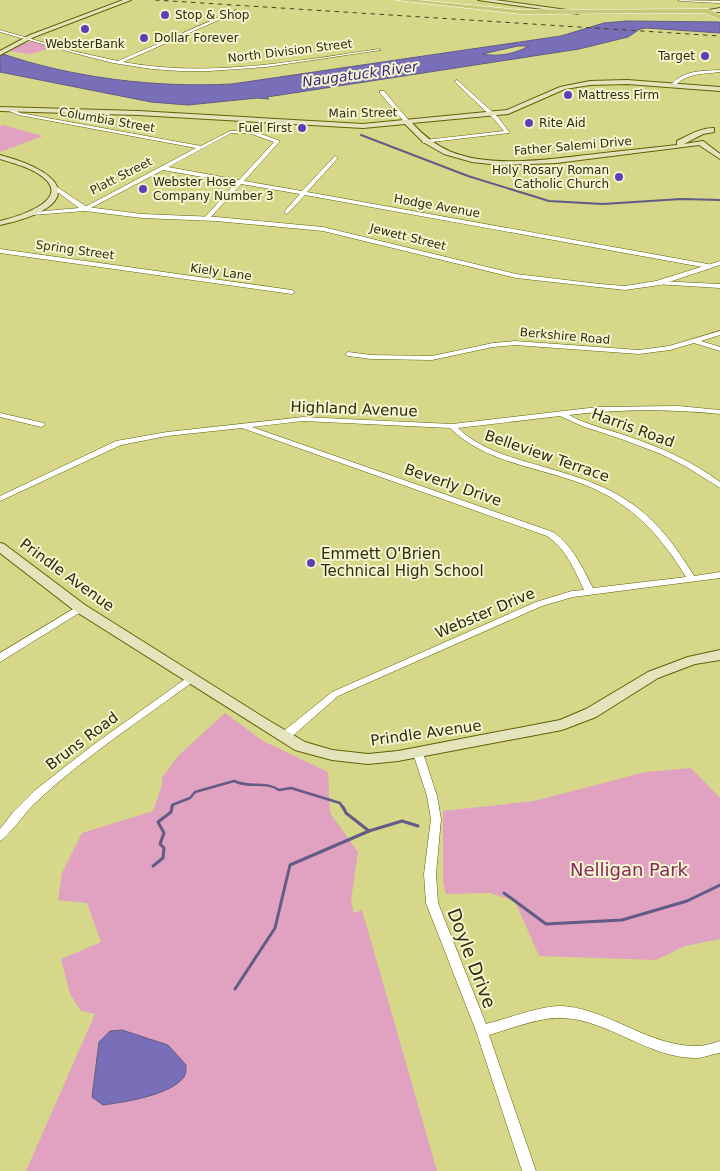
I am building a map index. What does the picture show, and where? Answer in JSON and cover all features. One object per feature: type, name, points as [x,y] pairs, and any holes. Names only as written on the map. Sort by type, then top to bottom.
[{"type":"main road","points":[[3,51],[27,38],[128,0]]},
{"type":"main road","points":[[399,0],[505,11],[566,13],[720,10]]},
{"type":"main road","points":[[481,0],[578,12]]},
{"type":"main road","points":[[560,9],[566,13]]},
{"type":"main road","points":[[707,10],[720,18]]},
{"type":"main road","name":"Main Street","points":[[0,109],[138,112],[349,126],[408,123],[492,114],[520,108],[551,91],[572,86],[625,81],[720,89]]},
{"type":"main road","name":"Father Salemi Drive","points":[[408,123],[425,142],[463,157],[508,163],[544,162],[700,143]]},
{"type":"main road","points":[[720,124],[702,138],[700,143],[720,158]]},
{"type":"main road","points":[[680,142],[701,132],[711,130]]},
{"type":"main road","name":"Father Salemi Drive","points":[[663,149],[680,142],[700,143]]},
{"type":"main road","points":[[0,157],[41,172],[49,178],[54,187],[53,199],[34,214]]},
{"type":"main road","name":"Platt Street","points":[[0,222],[34,214]]},
{"type":"main road","name":"Prindle Avenue","points":[[0,547],[80,608],[284,737],[318,752],[350,758],[383,758],[418,753],[562,725],[591,713],[653,675],[693,660],[720,655]]},
{"type":"street","points":[[680,0],[720,2]]},
{"type":"street","points":[[120,62],[236,11]]},
{"type":"street","name":"North Division Street","points":[[0,31],[120,62],[177,70],[239,69],[379,50]]},
{"type":"street","points":[[673,85],[677,79],[685,76],[720,71]]},
{"type":"street","points":[[425,142],[507,132],[492,114],[457,81]]},
{"type":"street","points":[[382,92],[408,123]]},
{"type":"street","name":"Columbia Street","points":[[11,110],[18,114],[200,147]]},
{"type":"street","name":"Platt Street","points":[[34,214],[85,208],[230,132],[246,130],[277,141],[240,182]]},
{"type":"street","points":[[288,212],[335,158]]},
{"type":"street","name":"Hodge Avenue","points":[[163,168],[708,266]]},
{"type":"street","points":[[207,218],[240,182]]},
{"type":"street","points":[[54,187],[85,208]]},
{"type":"street","name":"Jewett Street","points":[[85,208],[142,216],[207,218],[339,232],[516,276],[625,288],[657,283],[720,263]]},
{"type":"street","name":"Spring Street","points":[[0,251],[147,271]]},
{"type":"street","name":"Kiely Lane","points":[[147,271],[218,284],[292,292]]},
{"type":"street","points":[[657,283],[720,286]]},
{"type":"street","name":"Berkshire Road","points":[[348,354],[371,357],[432,358],[492,344],[515,343],[639,352],[660,350],[720,333]]},
{"type":"street","points":[[695,340],[720,349]]},
{"type":"street","name":"Highland Avenue","points":[[0,499],[119,443],[138,438],[276,421],[314,419],[452,426],[598,409],[653,408],[720,412]]},
{"type":"street","name":"Harris Road","points":[[561,413],[580,423],[660,450],[700,472],[720,486]]},
{"type":"street","points":[[0,415],[41,425]]},
{"type":"street","points":[[276,421],[274,431],[279,438]]},
{"type":"street","name":"Beverly Drive","points":[[242,426],[550,534],[559,540],[570,552],[590,592]]},
{"type":"street","name":"Belleview Terrace","points":[[452,426],[459,436],[479,448],[604,489],[634,507],[664,535],[691,578]]},
{"type":"street","name":"Webster Drive","points":[[284,737],[322,703],[355,685],[539,604],[557,598],[590,592],[720,575]]},
{"type":"street","points":[[0,658],[80,608]]},
{"type":"street","name":"Bruns Road","points":[[0,837],[9,823],[28,803],[58,777],[191,679]]},
{"type":"street","name":"Doyle Drive","points":[[418,753],[432,796],[436,818],[430,874],[432,902],[482,1031],[529,1171]]},
{"type":"street","points":[[482,1031],[562,1011],[602,1020],[643,1041],[678,1051],[706,1052],[720,1047]]},
{"type":"green space","points":[[34,41],[55,47],[31,54],[8,51],[19,44]]},
{"type":"green space","points":[[3,125],[43,136],[0,152],[0,126]]},
{"type":"green space","points":[[225,713],[263,741],[328,772],[330,813],[358,852],[351,901],[354,913],[362,910],[437,1171],[26,1171],[95,1014],[81,1011],[70,994],[61,959],[101,942],[87,903],[58,900],[62,873],[82,833],[153,811],[162,785],[162,778],[178,756]]},
{"type":"green space","name":"Nelligan Park","points":[[691,768],[720,798],[720,939],[685,946],[656,960],[539,956],[515,901],[490,893],[446,894],[443,882],[443,811],[534,801],[646,772]]},
{"type":"water","name":"Naugatuck River","points":[[627,21],[720,22],[720,33],[646,28],[640,29],[628,37],[579,49],[267,97],[269,99],[257,98],[188,105],[151,102],[0,72],[0,53],[56,69],[144,83],[232,84],[561,36],[604,23]],"holes":[[[518,46],[529,46],[507,54],[482,54]]]},
{"type":"water","points":[[122,1030],[168,1045],[186,1065],[184,1077],[169,1089],[135,1100],[103,1105],[92,1097],[99,1042],[110,1031]]},
{"type":"waterway","points":[[361,135],[468,176],[549,201],[603,204],[681,199],[720,200]]},
{"type":"waterway","points":[[172,807],[172,805],[190,798],[195,792],[234,781],[268,786],[279,790],[291,788],[340,803],[343,808]]},
{"type":"waterway","points":[[153,866],[163,858],[164,848],[160,844],[164,833],[158,822],[171,812],[172,807]]},
{"type":"waterway","points":[[343,807],[346,813],[369,831]]},
{"type":"waterway","points":[[369,831],[402,821],[418,826]]},
{"type":"waterway","points":[[235,989],[275,928],[290,865],[369,831]]},
{"type":"waterway","points":[[504,893],[546,924],[622,920],[687,901],[720,885]]},
{"type":"railway","points":[[155,0],[720,36]]},
{"type":"place","name":"Stop & Shop","points":[[165,15]]},
{"type":"place","name":"WebsterBank","points":[[85,29]]},
{"type":"place","name":"Dollar Forever","points":[[144,38]]},
{"type":"place","name":"Target","points":[[705,56]]},
{"type":"place","name":"Mattress Firm","points":[[568,95]]},
{"type":"place","name":"Rite Aid","points":[[529,123]]},
{"type":"place","name":"Fuel First","points":[[302,128]]},
{"type":"place","name":"Holy Rosary Roman Catholic Church","points":[[619,177]]},
{"type":"place","name":"Webster Hose Company Number 3","points":[[143,189]]},
{"type":"place","name":"Emmett O'Brien Technical High School","points":[[311,563]]}]
